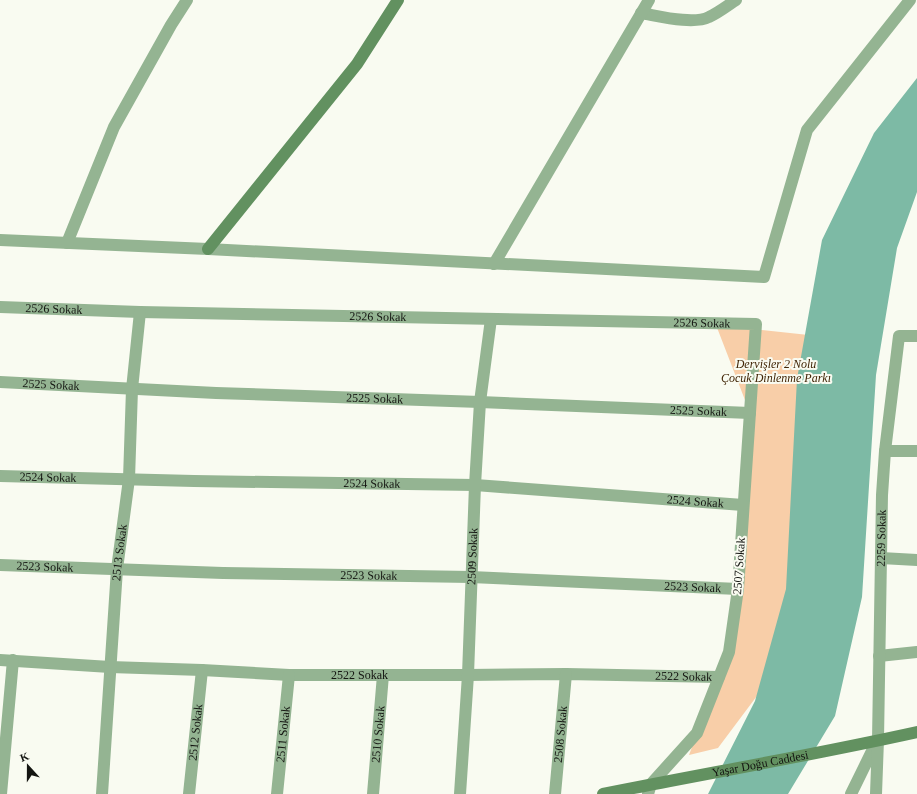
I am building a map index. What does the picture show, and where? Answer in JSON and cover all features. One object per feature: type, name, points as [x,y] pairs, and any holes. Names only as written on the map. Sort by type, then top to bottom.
[{"type":"main road","points":[[208,249],[357,64],[398,0]]},
{"type":"main road","name":"Yaşar Doğu Caddesi","points":[[603,794],[649,789],[690,777],[855,746],[917,732]]},
{"type":"street","points":[[67,243],[114,127],[171,24],[187,0]]},
{"type":"street","points":[[494,264],[649,0]]},
{"type":"street","points":[[641,13],[677,19],[695,20],[708,18],[736,0]]},
{"type":"street","points":[[0,240],[764,277],[807,130],[910,0]]},
{"type":"street","name":"2526 Sokak","points":[[0,307],[140,312],[756,324]]},
{"type":"street","name":"2513 Sokak","points":[[102,794],[117,569],[129,479],[132,389],[140,312]]},
{"type":"street","name":"2509 Sokak","points":[[460,794],[468,675],[475,485],[480,402],[491,319]]},
{"type":"street","name":"2507 Sokak","points":[[649,789],[697,733],[729,652],[738,588],[756,324]]},
{"type":"street","name":"2259 Sokak","points":[[876,794],[882,495],[885,451],[899,336],[917,336]]},
{"type":"street","name":"2525 Sokak","points":[[0,382],[216,393],[750,413]]},
{"type":"street","points":[[885,451],[917,451]]},
{"type":"street","name":"2524 Sokak","points":[[0,476],[475,485],[743,505]]},
{"type":"street","points":[[881,558],[917,560]]},
{"type":"street","name":"2523 Sokak","points":[[0,565],[223,573],[471,577],[738,588]]},
{"type":"street","points":[[879,656],[917,652]]},
{"type":"street","name":"2522 Sokak","points":[[0,660],[110,667],[289,675],[566,674],[719,678]]},
{"type":"street","points":[[1,794],[13,660]]},
{"type":"street","name":"2512 Sokak","points":[[189,794],[202,670]]},
{"type":"street","name":"2508 Sokak","points":[[555,794],[566,674]]},
{"type":"street","name":"2511 Sokak","points":[[277,794],[289,675]]},
{"type":"street","name":"2510 Sokak","points":[[373,794],[383,675]]},
{"type":"street","points":[[851,794],[878,740]]},
{"type":"green space","name":"Dervişler 2 Nolu Çocuk Dinlenme Parkı","points":[[716,325],[818,336],[805,537],[774,673],[718,748],[689,755],[725,661],[750,413]]},
{"type":"shaded area","points":[[917,78],[917,192],[897,248],[876,375],[862,597],[835,716],[788,794],[708,794],[755,701],[786,589],[797,379],[822,240],[874,133]]}]
